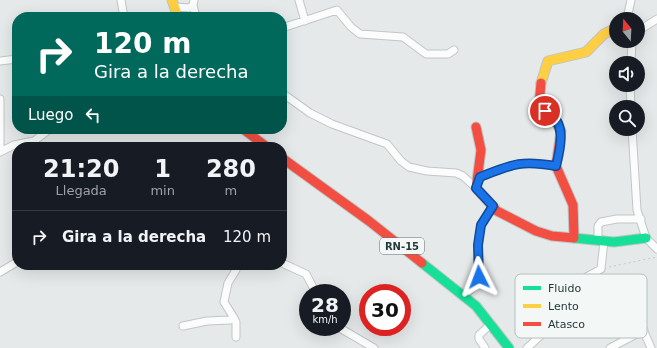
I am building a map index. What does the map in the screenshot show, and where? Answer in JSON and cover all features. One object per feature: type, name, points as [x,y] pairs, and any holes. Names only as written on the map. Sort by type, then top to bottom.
[{"type":"street","points":[[121,0],[123,12]]},
{"type":"street","points":[[299,0],[305,21]]},
{"type":"street","points":[[628,12],[631,0]]},
{"type":"street","points":[[173,3],[189,8],[194,3]]},
{"type":"street","points":[[287,26],[337,10],[351,27],[360,34],[403,37],[426,54],[448,54],[454,50]]},
{"type":"street","points":[[645,27],[657,19]]},
{"type":"street","points":[[574,237],[573,205],[556,166],[561,132],[551,113],[539,105],[541,81],[548,61],[586,52],[604,34],[609,32]]},
{"type":"street","points":[[0,60],[12,59]]},
{"type":"street","points":[[287,97],[310,113],[332,124],[387,144],[401,161],[409,167],[427,171],[456,173],[463,176],[476,188],[497,212],[536,231],[552,236],[574,237],[601,241],[627,242],[646,238]]},
{"type":"street","points":[[0,99],[0,152],[12,146]]},
{"type":"street","points":[[476,127],[482,142],[480,177],[476,188]]},
{"type":"street","points":[[29,142],[34,141],[43,134]]},
{"type":"street","points":[[249,134],[260,142]]},
{"type":"street","points":[[632,136],[636,201],[646,238],[657,249]]},
{"type":"street","name":"RN-15","points":[[287,162],[369,221],[464,295],[476,306],[509,348]]},
{"type":"street","points":[[480,177],[512,164],[524,162],[556,166]]},
{"type":"street","points":[[464,295],[479,282],[478,245],[481,225],[493,206]]},
{"type":"street","points":[[592,274],[601,269],[601,241],[598,226],[601,222],[617,219],[641,219]]},
{"type":"street","points":[[0,272],[12,265]]},
{"type":"street","points":[[287,265],[306,274],[311,284]]},
{"type":"street","points":[[236,270],[228,283],[224,302],[236,322],[236,337]]},
{"type":"street","points":[[183,326],[207,321],[230,320],[234,318]]},
{"type":"street","points":[[481,347],[479,335],[491,324]]},
{"type":"street","points":[[351,335],[374,348]]},
{"type":"street","points":[[527,348],[536,338]]},
{"type":"street","points":[[610,348],[629,338]]},
{"type":"street","points":[[647,338],[651,348]]},
{"type":"path","points":[[601,269],[657,257]]},
{"type":"traffic: fast","points":[[574,238],[614,242],[646,238]]},
{"type":"traffic: fast","points":[[422,263],[476,306],[509,348]]},
{"type":"traffic: slow","points":[[172,0],[176,12]]},
{"type":"traffic: slow","points":[[541,83],[548,61],[586,52],[604,34],[609,32]]},
{"type":"traffic: jam","points":[[541,83],[539,105],[551,113],[561,131],[556,166],[573,205],[574,237]]},
{"type":"traffic: jam","points":[[476,127],[481,150],[476,188],[497,211],[536,231],[552,236],[574,238]]},
{"type":"traffic: jam","points":[[250,134],[260,142]]},
{"type":"traffic: jam","points":[[287,162],[369,221],[422,263]]},
{"type":"route","points":[[479,277],[478,245],[481,225],[493,206],[476,188],[477,181],[480,177],[512,164],[533,162],[556,166],[561,132],[551,113],[545,111]]}]
